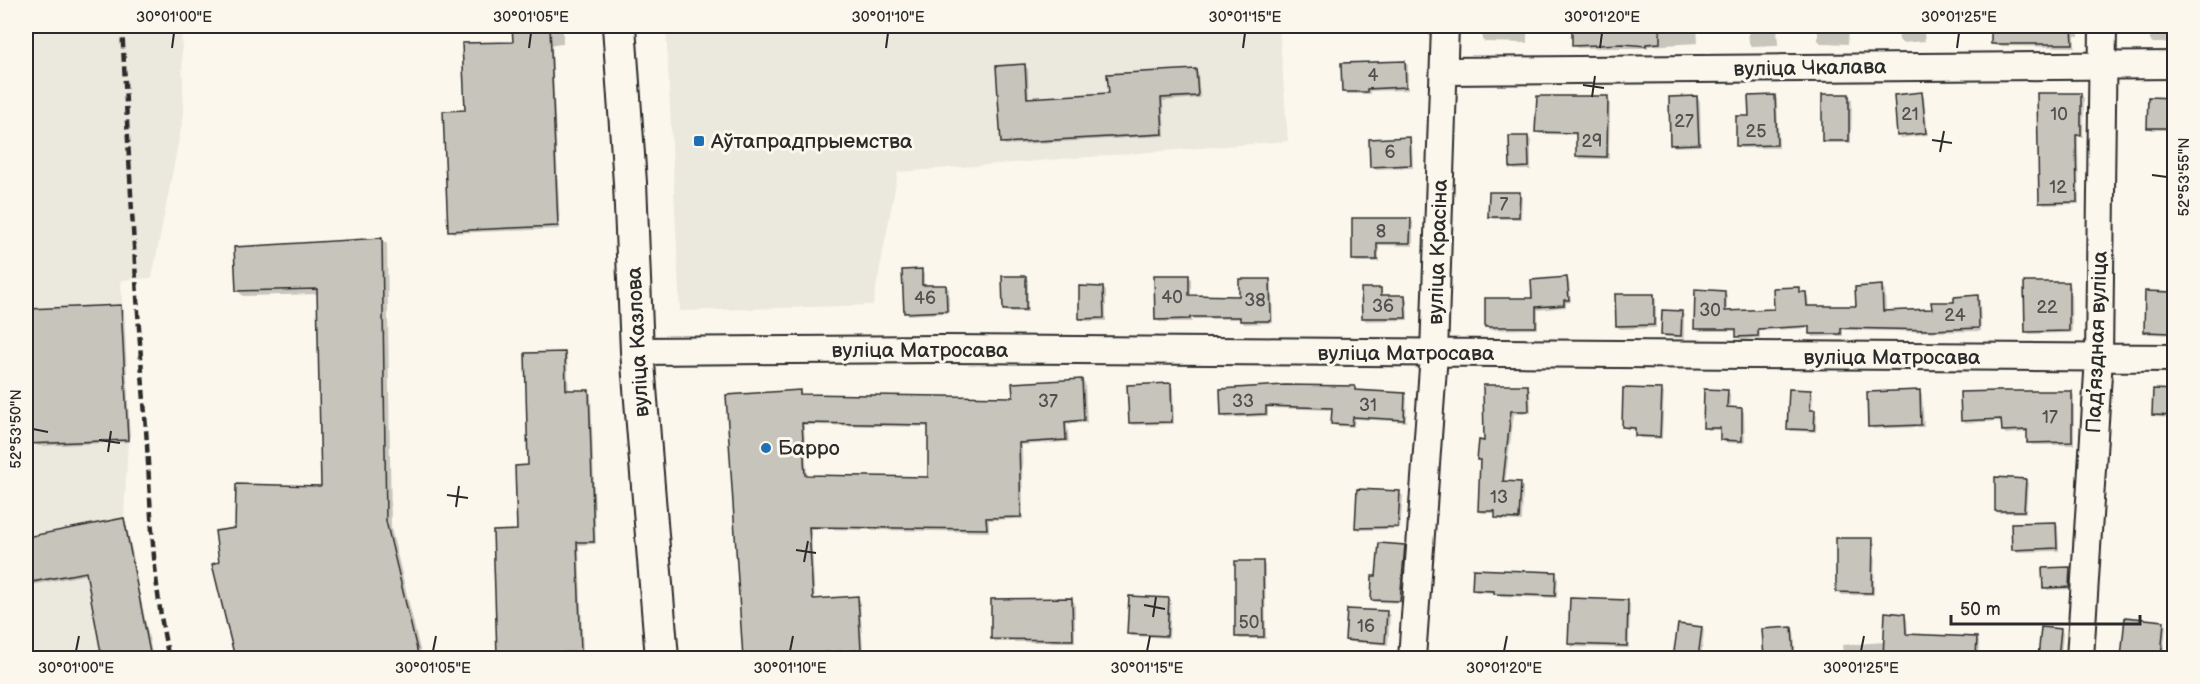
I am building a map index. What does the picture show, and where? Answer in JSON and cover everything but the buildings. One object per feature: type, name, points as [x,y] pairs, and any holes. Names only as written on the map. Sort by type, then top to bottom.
[{"type":"main road","name":"вуліца Казлова","points":[[619,26],[630,183],[637,351],[662,658]]},
{"type":"street","name":"вуліца Красіна","points":[[1412,658],[1434,354],[1445,26]]},
{"type":"street","name":"Падʼяздная вуліца","points":[[2080,658],[2099,358],[2103,26]]},
{"type":"street","name":"вуліца Чкалава","points":[[1445,72],[2175,65]]},
{"type":"street","name":"вуліца Матросава","points":[[637,351],[953,349],[2175,358]]},
{"type":"shaded area","points":[[26,26],[181,26],[184,113],[152,278],[121,280],[128,440],[124,518],[151,658],[26,658]]},
{"type":"shaded area","name":"Аўтапрадпрыемства","points":[[666,26],[1279,26],[1288,141],[898,172],[873,305],[680,311]]},
{"type":"railway","points":[[122,26],[153,544],[159,602],[169,658]]},
{"type":"place","name":"Аўтапрадпрыемства","points":[[699,141]]},
{"type":"place","name":"Барро","points":[[766,448]]}]
